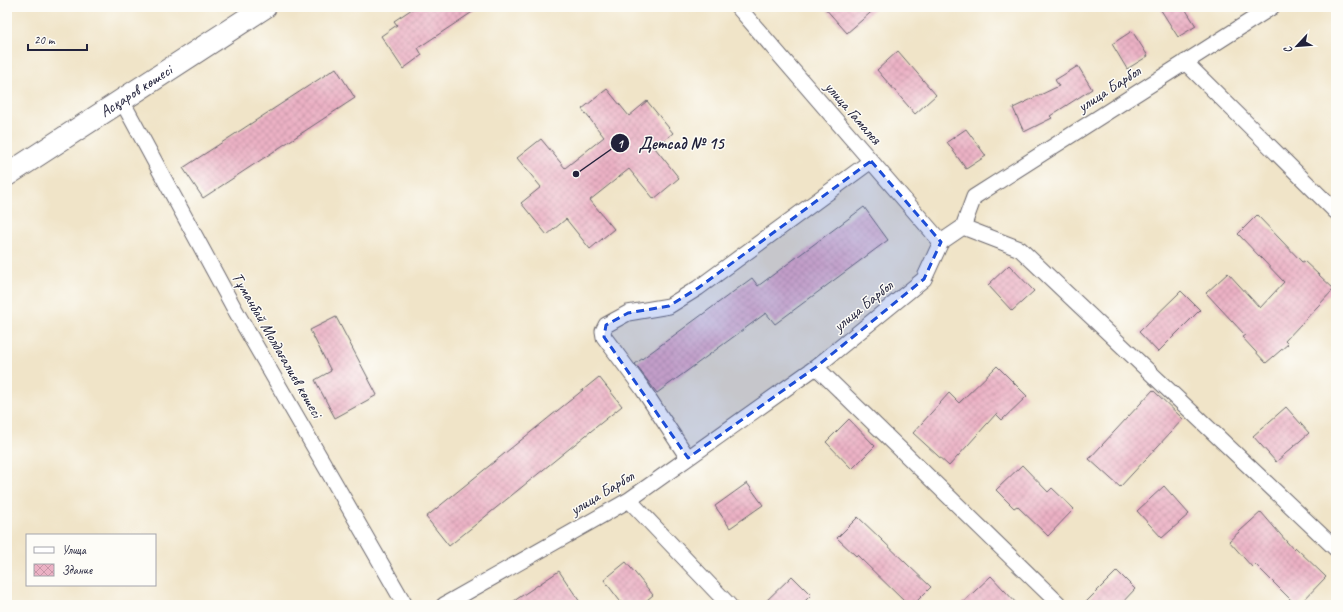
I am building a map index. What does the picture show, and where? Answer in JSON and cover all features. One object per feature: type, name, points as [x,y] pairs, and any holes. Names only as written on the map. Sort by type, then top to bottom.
[{"type":"main road","name":"Асқаров көшесі","points":[[7,175],[265,7]]},
{"type":"street","name":"улица Гамалея","points":[[738,7],[940,242]]},
{"type":"street","name":"улица Барбол","points":[[963,227],[974,197],[1272,7]]},
{"type":"street","points":[[1185,62],[1336,212]]},
{"type":"street","name":"Тұманбай Молдағалиев көшесі","points":[[122,101],[234,308],[405,605]]},
{"type":"street","points":[[688,458],[642,388],[604,337],[603,331],[606,325],[628,313],[669,306],[698,288],[871,161]]},
{"type":"street","points":[[940,242],[963,227],[1020,249],[1336,549]]},
{"type":"street","name":"улица Барбол","points":[[444,605],[629,500],[816,367],[924,279],[940,242]]},
{"type":"street","points":[[816,367],[1060,605]]},
{"type":"street","points":[[629,500],[729,605]]},
{"type":"highlighted area","points":[[871,161],[941,242],[924,279],[816,367],[688,458],[604,337],[606,325],[628,313],[669,306],[698,288]]},
{"type":"building","points":[[415,7],[480,7],[418,48],[422,55],[403,69],[381,36],[397,25],[394,21]]},
{"type":"building","points":[[824,7],[877,7],[847,33]]},
{"type":"building","points":[[1159,7],[1184,7],[1196,26],[1178,37]]},
{"type":"building","points":[[1132,31],[1148,56],[1127,69],[1112,44]]},
{"type":"building","points":[[898,51],[936,95],[915,114],[877,70]]},
{"type":"building","points":[[1078,66],[1092,89],[1050,116],[1052,118],[1024,132],[1013,108],[1059,86],[1055,80]]},
{"type":"building","points":[[336,68],[355,98],[203,198],[183,168]]},
{"type":"building","points":[[607,89],[629,116],[647,101],[673,133],[655,148],[679,178],[654,199],[629,169],[590,200],[614,229],[590,249],[566,219],[547,235],[521,203],[541,187],[517,158],[541,139],[565,168],[604,137],[582,109]]},
{"type":"building","points":[[966,129],[986,156],[966,169],[947,142]]},
{"type":"building","points":[[864,207],[888,240],[775,324],[766,313],[657,393],[635,364],[752,278],[758,286]]},
{"type":"building","points":[[1257,215],[1302,262],[1304,261],[1334,289],[1285,341],[1288,344],[1266,363],[1242,337],[1245,335],[1206,293],[1228,273],[1260,308],[1284,282],[1238,234]]},
{"type":"building","points":[[1009,265],[1034,291],[1012,311],[988,285]]},
{"type":"building","points":[[1181,291],[1200,310],[1158,352],[1139,332]]},
{"type":"building","points":[[336,317],[377,395],[335,418],[315,380],[331,371],[310,330]]},
{"type":"building","points":[[997,366],[1027,396],[1002,420],[996,414],[949,466],[913,433],[949,393],[959,403]]},
{"type":"building","points":[[599,377],[622,406],[449,546],[426,517]]},
{"type":"building","points":[[1153,390],[1183,419],[1120,487],[1089,459]]},
{"type":"building","points":[[1286,407],[1309,433],[1276,462],[1253,436]]},
{"type":"building","points":[[849,419],[875,446],[852,469],[826,442]]},
{"type":"building","points":[[1022,465],[1048,492],[1052,488],[1074,509],[1048,536],[1017,506],[1014,508],[996,490]]},
{"type":"building","points":[[747,483],[763,505],[730,528],[715,506]]},
{"type":"building","points":[[1164,486],[1189,514],[1162,538],[1137,511]]},
{"type":"building","points":[[1261,512],[1293,549],[1295,547],[1326,577],[1299,605],[1296,605],[1255,564],[1252,567],[1229,541]]},
{"type":"building","points":[[858,517],[931,587],[913,605],[908,605],[857,555],[856,556],[837,538]]},
{"type":"building","points":[[626,562],[653,595],[641,605],[623,605],[604,580]]},
{"type":"building","points":[[559,571],[582,605],[508,605]]},
{"type":"building","points":[[1117,571],[1135,589],[1120,605],[1083,605]]},
{"type":"building","points":[[792,576],[811,595],[801,605],[762,605]]},
{"type":"building","points":[[991,576],[1018,605],[960,605]]},
{"type":"place","name":"Детсад № 15","points":[[576,174]]}]
